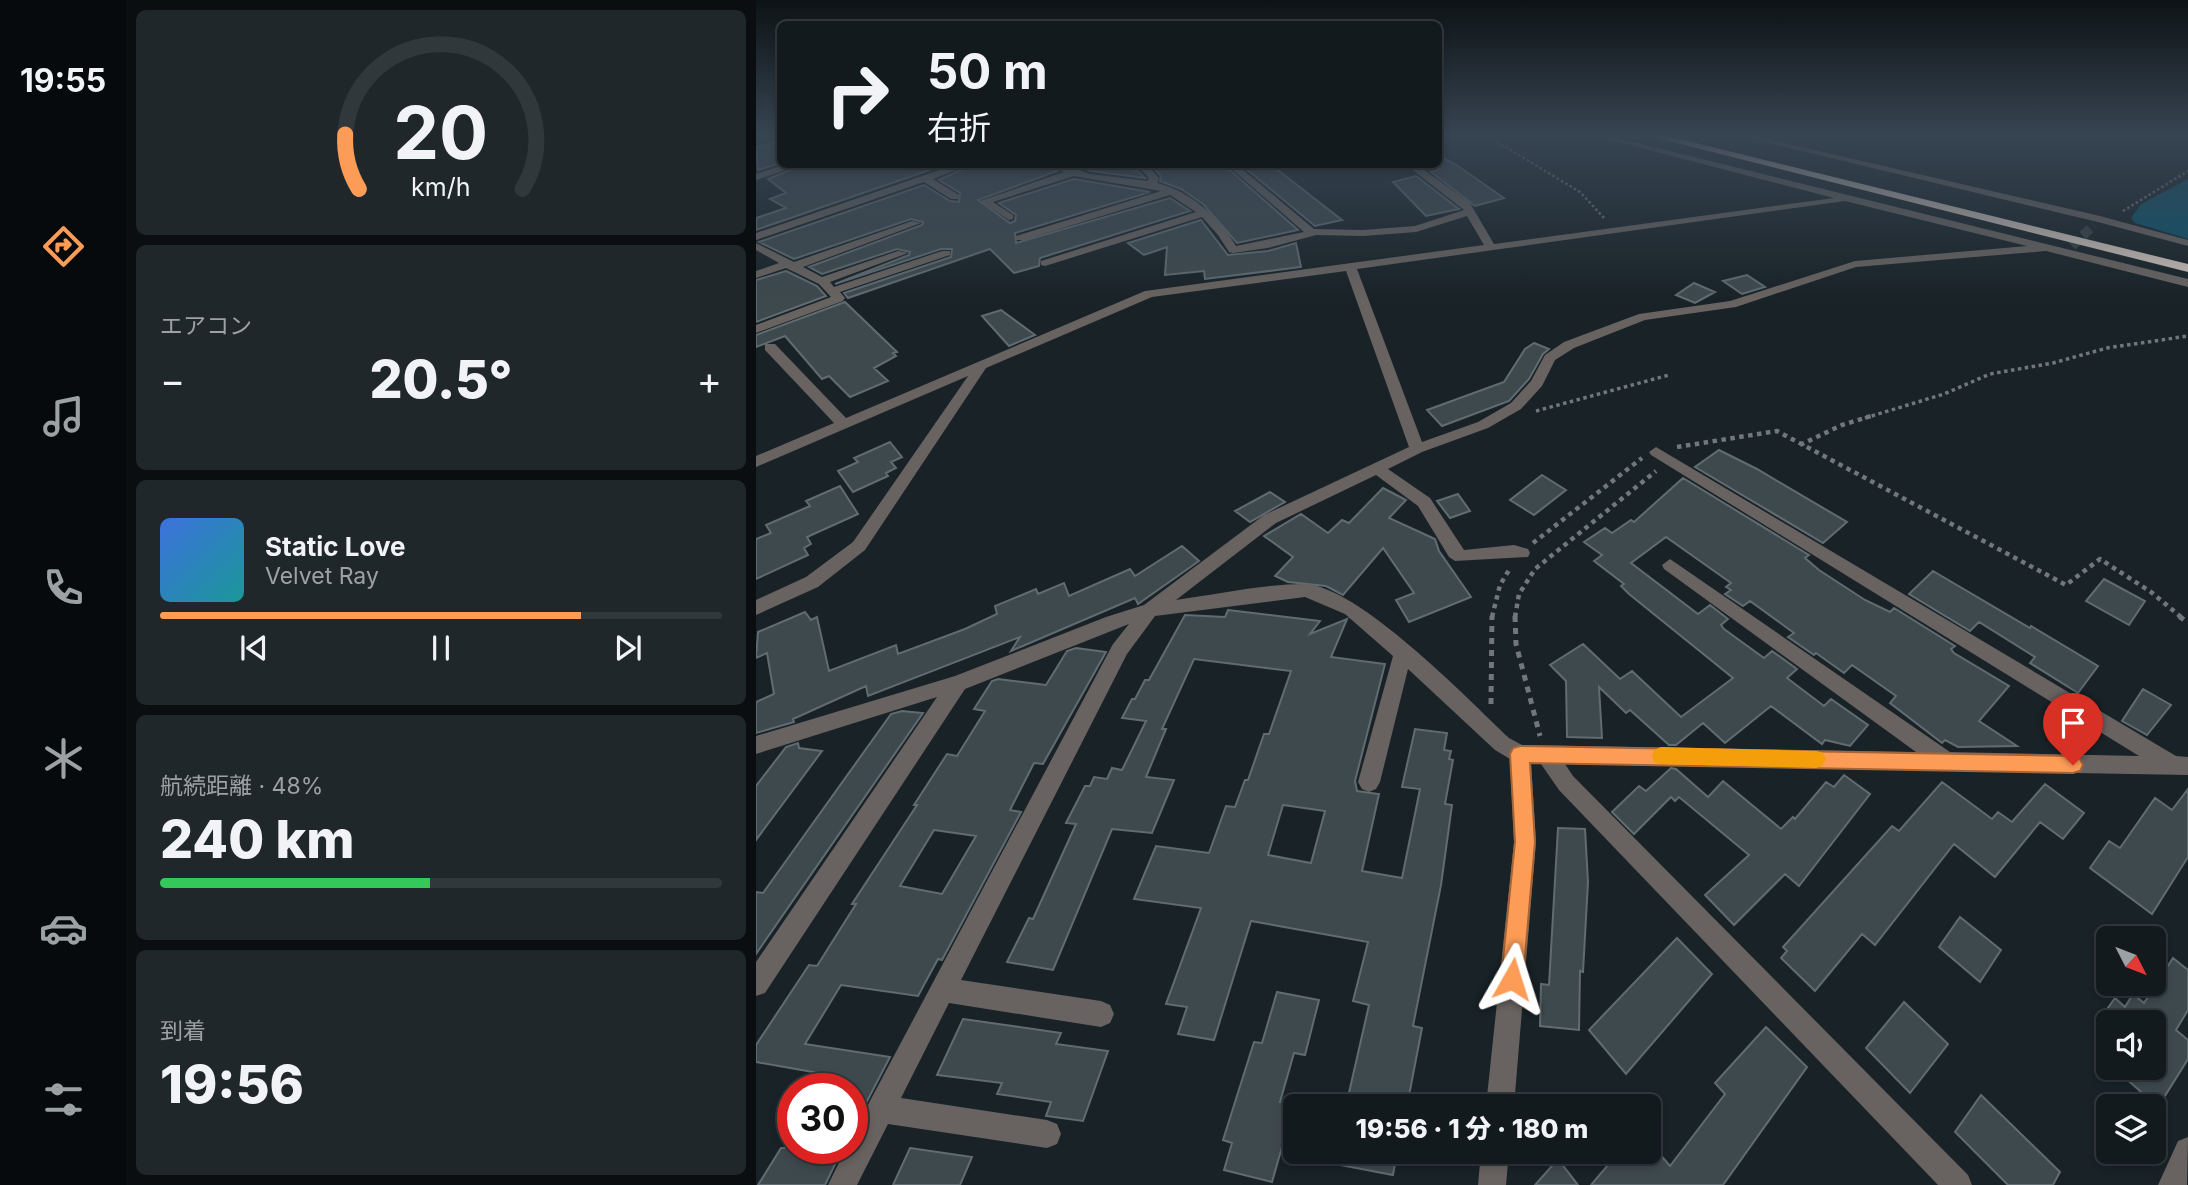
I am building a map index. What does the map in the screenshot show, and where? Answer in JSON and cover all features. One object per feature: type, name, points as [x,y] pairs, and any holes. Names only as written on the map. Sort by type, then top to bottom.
[{"type":"highway","points":[[1876,189],[2188,268]]},
{"type":"highway","points":[[1911,189],[2188,257]]},
{"type":"street","points":[[756,237],[896,189]]},
{"type":"street","points":[[943,189],[956,197]]},
{"type":"street","points":[[1009,216],[985,201],[1021,189]]},
{"type":"street","points":[[1260,189],[1312,233]]},
{"type":"street","points":[[1442,189],[1470,211],[1490,247]]},
{"type":"street","points":[[1820,189],[2045,248]]},
{"type":"street","points":[[1962,189],[2188,243]]},
{"type":"street","points":[[1020,238],[1174,190],[1223,230],[1233,250],[1268,245],[1312,233],[1396,232],[1428,226],[1470,211]]},
{"type":"street","points":[[756,462],[980,369],[1149,294],[1616,232],[1835,201],[1848,196]]},
{"type":"street","points":[[1045,263],[1204,213]]},
{"type":"street","points":[[756,275],[916,223]]},
{"type":"street","points":[[756,246],[821,282],[839,298],[756,329]]},
{"type":"street","points":[[842,1185],[1120,649],[1150,610],[1270,519],[1417,449],[1483,425],[1516,406],[1536,383],[1550,358],[1569,345],[1643,317],[1732,304],[1855,264],[2045,248],[2068,249],[2188,283]]},
{"type":"street","points":[[821,282],[902,253]]},
{"type":"street","points":[[833,291],[946,253]]},
{"type":"street","points":[[1350,267],[1417,449]]},
{"type":"street","points":[[770,347],[844,425]]},
{"type":"street","points":[[756,608],[812,582],[859,546],[980,369]]},
{"type":"street","points":[[1656,452],[2181,766]]},
{"type":"street","points":[[1378,467],[1387,477],[1424,502],[1455,553],[1461,557],[1514,551],[1522,553]]},
{"type":"street","points":[[1670,565],[1948,763]]},
{"type":"street","points":[[756,746],[958,683],[1112,622],[1150,610],[1305,590],[1343,604],[1403,653],[1486,728],[1520,754],[2181,766]]},
{"type":"street","points":[[1369,782],[1403,653]]},
{"type":"street","points":[[756,984],[958,683]]},
{"type":"street","points":[[1545,753],[1566,783],[1958,1185]]},
{"type":"street","points":[[1501,1094],[1525,842],[1520,754]]},
{"type":"street","points":[[943,990],[1101,1014]]},
{"type":"street","points":[[881,1109],[1047,1135]]},
{"type":"street","points":[[2172,1185],[2188,1151]]},
{"type":"street","points":[[1492,1185],[1494,1164]]},
{"type":"path","points":[[1576,189],[1587,196],[1616,232]]},
{"type":"path","points":[[2097,222],[2117,215],[2158,189]]},
{"type":"path","points":[[1799,445],[1842,425],[1944,394],[1990,374],[2053,363],[2107,348],[2188,336]]},
{"type":"path","points":[[1486,728],[1492,717],[1491,609],[1498,586],[1522,553],[1643,457],[1656,452],[1777,431],[2066,585],[2100,559],[2151,592],[2188,623]]},
{"type":"path","points":[[1545,753],[1516,644],[1515,609],[1519,594],[1535,569],[1657,470]]},
{"type":"shaded area","points":[[2169,189],[2188,189],[2188,239],[2135,223],[2131,218],[2141,204]]},
{"type":"building","points":[[781,189],[874,189],[756,230],[756,218],[786,208],[770,199],[786,193]]},
{"type":"building","points":[[912,189],[931,189],[950,201],[959,202],[960,193],[954,189],[1007,189],[978,200],[1010,223],[1015,221],[1016,215],[999,203],[1042,189],[1134,189],[1150,192],[1015,233],[1016,243],[1170,198],[1190,211],[1040,258],[1039,266],[1014,273],[990,249],[848,298],[844,293],[951,257],[952,249],[941,249],[835,284],[909,255],[910,252],[897,249],[822,274],[809,267],[922,225],[923,222],[911,219],[794,259],[759,242]]},
{"type":"building","points":[[1181,189],[1252,189],[1298,230],[1237,243],[1203,204]]},
{"type":"building","points":[[1271,189],[1303,189],[1342,220],[1315,226]]},
{"type":"building","points":[[1400,189],[1433,189],[1459,209],[1426,216]]},
{"type":"building","points":[[1453,189],[1491,189],[1504,198],[1475,206]]},
{"type":"building","points":[[1201,220],[1228,255],[1268,251],[1296,243],[1301,267],[1205,279],[1204,271],[1165,275],[1167,247],[1144,255],[1128,243]]},
{"type":"building","points":[[786,271],[817,286],[826,296],[756,322],[756,280]]},
{"type":"building","points":[[1747,275],[1765,287],[1742,294],[1723,281]]},
{"type":"building","points":[[1694,283],[1715,292],[1695,303],[1676,295]]},
{"type":"building","points":[[845,302],[897,352],[893,353],[896,356],[874,368],[888,381],[850,397],[829,376],[822,379],[785,336],[756,347],[756,335]]},
{"type":"building","points":[[1001,310],[1035,335],[1009,346],[982,316]]},
{"type":"building","points":[[1534,343],[1549,349],[1543,354],[1529,379],[1509,401],[1442,426],[1427,410],[1504,382],[1525,349]]},
{"type":"building","points":[[890,442],[902,457],[891,462],[896,468],[886,473],[888,476],[853,492],[838,471],[858,462],[854,458]]},
{"type":"building","points":[[1719,450],[1847,522],[1823,543],[1695,467]]},
{"type":"building","points":[[1542,475],[1566,490],[1534,515],[1510,500]]},
{"type":"building","points":[[1683,478],[1809,555],[1805,558],[1819,570],[1865,600],[1890,612],[1894,608],[1955,646],[1951,649],[1954,653],[2009,686],[1979,721],[2017,746],[1958,747],[1945,740],[1942,743],[1890,703],[1896,696],[1852,665],[1844,673],[1788,637],[1794,633],[1750,601],[1743,606],[1725,594],[1731,590],[1726,587],[1731,583],[1666,537],[1631,563],[1698,614],[1710,605],[1728,619],[1721,625],[1724,629],[1764,658],[1772,651],[1797,669],[1787,678],[1824,706],[1831,699],[1868,725],[1850,746],[1825,740],[1822,744],[1771,706],[1725,743],[1703,723],[1676,745],[1669,745],[1630,710],[1626,713],[1599,687],[1602,738],[1567,737],[1566,681],[1550,665],[1583,644],[1620,679],[1632,671],[1681,717],[1733,678],[1629,594],[1621,586],[1624,584],[1594,561],[1602,555],[1584,542],[1605,528],[1612,533],[1631,520],[1634,522]]},
{"type":"building","points":[[840,486],[858,514],[807,537],[811,544],[804,548],[808,555],[756,579],[756,539],[771,533],[766,525],[810,506],[806,501]]},
{"type":"building","points":[[1383,488],[1406,500],[1389,518],[1435,539],[1439,551],[1471,597],[1409,622],[1396,600],[1414,593],[1383,548],[1343,595],[1326,586],[1288,582],[1275,576],[1293,557],[1264,536],[1301,514],[1328,533],[1342,520],[1349,523]]},
{"type":"building","points":[[1270,492],[1285,502],[1250,522],[1235,511]]},
{"type":"building","points":[[1458,494],[1470,511],[1450,518],[1437,501]]},
{"type":"building","points":[[1182,546],[1199,561],[1138,604],[1135,598],[1011,651],[1020,637],[868,696],[866,686],[793,719],[794,722],[756,733],[756,702],[774,694],[767,653],[756,658],[758,632],[805,612],[811,620],[817,617],[829,671],[896,645],[898,654],[965,629],[997,614],[995,606],[1036,589],[1038,594],[1064,583],[1069,596],[1130,569],[1135,576]]},
{"type":"building","points":[[1933,571],[2098,666],[2078,693],[2030,663],[2035,657],[1979,622],[1970,631],[1909,594]]},
{"type":"building","points":[[2104,579],[2145,601],[2129,625],[2086,601]]},
{"type":"building","points":[[1228,610],[1320,621],[1310,634],[1347,619],[1331,657],[1385,664],[1355,781],[1357,791],[1379,794],[1362,871],[1402,878],[1420,789],[1402,787],[1415,729],[1447,733],[1444,750],[1451,751],[1449,759],[1453,760],[1445,804],[1452,805],[1441,885],[1413,1026],[1422,1028],[1409,1094],[1349,1094],[1369,1005],[1353,1001],[1368,942],[1251,921],[1214,1040],[1178,1034],[1187,1007],[1166,1004],[1201,908],[1134,899],[1156,846],[1209,853],[1226,806],[1235,807],[1245,780],[1248,780],[1264,734],[1269,734],[1291,671],[1194,659],[1162,729],[1166,729],[1146,777],[1174,780],[1152,833],[1112,829],[1053,970],[1007,962],[1029,918],[1033,919],[1076,824],[1066,823],[1085,786],[1090,786],[1094,777],[1107,779],[1112,768],[1122,770],[1146,721],[1122,718],[1145,680],[1149,680],[1185,615],[1225,617]],"holes":[[[1283,805],[1325,811],[1311,863],[1268,855]]]},
{"type":"building","points":[[1076,648],[1106,652],[1043,764],[1034,763],[1010,810],[1021,812],[942,960],[938,959],[918,996],[841,985],[805,1044],[890,1057],[868,1099],[868,1073],[818,1073],[756,1062],[756,1045],[809,965],[817,966],[856,904],[852,904],[947,754],[957,756],[985,711],[974,709],[992,681],[998,679],[1046,685],[1067,651]],"holes":[[[934,830],[976,836],[942,894],[900,886]]]},
{"type":"building","points":[[2143,689],[2171,705],[2147,735],[2122,721]]},
{"type":"building","points":[[902,711],[923,713],[756,954],[756,892],[763,893],[891,714]]},
{"type":"building","points":[[798,743],[799,748],[822,751],[756,840],[756,786],[786,747]]},
{"type":"building","points":[[1671,768],[1676,769],[1708,797],[1723,781],[1781,829],[1793,817],[1795,819],[1826,782],[1834,787],[1844,775],[1870,794],[1799,886],[1785,874],[1734,925],[1705,895],[1749,855],[1679,797],[1675,801],[1671,797],[1634,834],[1612,812],[1639,786],[1646,791]]},
{"type":"building","points":[[1942,782],[1992,819],[1998,812],[2012,822],[2045,784],[2084,813],[2063,839],[2040,822],[1995,877],[1954,844],[1875,945],[1862,934],[1815,991],[1781,958],[1787,951],[1783,947],[1892,826],[1899,831]]},
{"type":"building","points":[[2188,789],[2188,857],[2152,914],[2090,868],[2109,841],[2120,848],[2155,798],[2172,810]]},
{"type":"building","points":[[1558,828],[1585,829],[1588,882],[1583,972],[1580,971],[1579,1030],[1540,1026],[1541,984],[1549,985]]},
{"type":"building","points":[[1960,917],[2001,950],[1980,982],[1939,947]]},
{"type":"building","points":[[1677,938],[1712,974],[1626,1074],[1589,1030]]},
{"type":"building","points":[[2173,958],[2188,970],[2188,1010],[2176,1030],[2188,1040],[2188,1059],[2166,1094],[2143,1094],[2128,1080],[2166,1080],[2166,1010],[2106,1010],[2115,998],[2125,1007],[2132,996],[2144,1003],[2149,996],[2166,996],[2166,969]]},
{"type":"building","points":[[1277,992],[1319,1000],[1305,1055],[1294,1053],[1280,1102],[1283,1103],[1283,1144],[1272,1182],[1224,1170],[1232,1143],[1223,1140],[1254,1042],[1262,1043]]},
{"type":"building","points":[[1904,1002],[1948,1044],[1910,1093],[1866,1048]]},
{"type":"building","points":[[963,1019],[1061,1033],[1056,1044],[1108,1051],[1083,1121],[1046,1116],[1051,1102],[997,1094],[1002,1083],[937,1075]]},
{"type":"building","points":[[1766,1027],[1807,1067],[1723,1185],[1591,1185],[1609,1164],[1661,1164],[1661,1156],[1670,1166],[1725,1094],[1715,1083]]},
{"type":"building","points":[[1981,1095],[2060,1172],[2053,1185],[2008,1185],[1955,1132]]},
{"type":"building","points":[[910,1148],[972,1157],[960,1185],[893,1185]]},
{"type":"building","points":[[777,1154],[777,1164],[835,1164],[825,1185],[758,1185]]},
{"type":"building","points":[[1335,1164],[1395,1164],[1393,1175]]},
{"type":"building","points":[[1554,1164],[1562,1164],[1578,1185],[1535,1185]]},
{"type":"tunnel","points":[[2072,246],[2094,225]]},
{"type":"slow traffic","points":[[1661,756],[1817,759]]},
{"type":"route","points":[[1512,979],[1525,842],[1520,754],[2073,765]]}]
